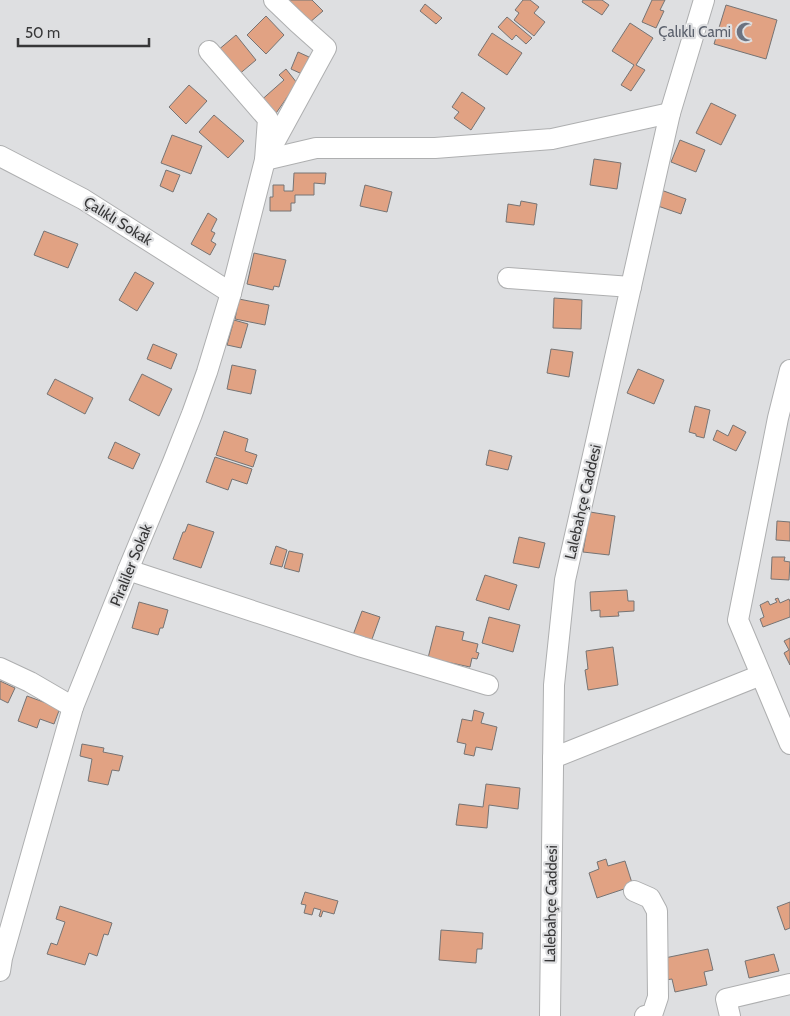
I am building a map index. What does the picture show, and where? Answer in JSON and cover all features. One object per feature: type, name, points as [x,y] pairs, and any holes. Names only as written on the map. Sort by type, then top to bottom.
[{"type":"street","points":[[265,160],[326,48],[274,0]]},
{"type":"street","name":"Lalebahçe Caddesi","points":[[550,1016],[554,686],[565,580],[670,113],[704,0]]},
{"type":"street","points":[[209,51],[268,119],[265,160]]},
{"type":"street","points":[[265,160],[316,148],[435,148],[552,139],[670,113]]},
{"type":"street","name":"Çalıklı Sokak","points":[[0,156],[83,199],[231,293]]},
{"type":"street","name":"Piraliler Sokak","points":[[1,962],[73,707],[192,414],[231,293],[265,160]]},
{"type":"street","points":[[508,278],[631,287]]},
{"type":"street","points":[[790,370],[784,420],[738,620],[790,744]]},
{"type":"street","points":[[128,570],[362,647],[488,685]]},
{"type":"street","points":[[0,668],[30,682],[73,707]]},
{"type":"street","points":[[553,758],[761,675]]},
{"type":"street","points":[[634,891],[650,898],[657,911],[658,997],[652,1015],[645,1016]]},
{"type":"street","points":[[730,1016],[726,999],[790,984]]},
{"type":"building","points":[[286,0],[312,0],[323,11],[309,23]]},
{"type":"building","points":[[523,0],[530,0],[539,7],[534,13],[545,22],[534,36],[514,20],[519,13],[515,10]]},
{"type":"building","points":[[583,0],[602,0],[609,5],[602,15],[582,2]]},
{"type":"building","points":[[652,0],[665,0],[660,10],[664,11],[656,28],[642,22]]},
{"type":"building","points":[[425,4],[442,18],[436,24],[420,11]]},
{"type":"building","name":"Çalıklı Cami","points":[[726,5],[777,20],[766,59],[714,44]]},
{"type":"building","points":[[266,16],[284,35],[266,54],[247,35]]},
{"type":"building","points":[[507,17],[532,38],[526,44],[516,35],[512,40],[498,27]]},
{"type":"building","points":[[630,23],[653,38],[636,65],[645,70],[631,91],[621,85],[634,65],[612,51]]},
{"type":"building","points":[[492,33],[522,53],[507,75],[478,55]]},
{"type":"building","points":[[236,35],[256,60],[237,76],[217,51]]},
{"type":"building","points":[[298,52],[309,57],[302,74],[291,69]]},
{"type":"building","points":[[286,69],[297,83],[272,119],[258,103],[284,80],[279,75]]},
{"type":"building","points":[[189,85],[207,101],[186,124],[169,107]]},
{"type":"building","points":[[462,92],[485,108],[471,130],[454,118],[459,112],[452,107]]},
{"type":"building","points":[[711,103],[736,115],[721,145],[696,133]]},
{"type":"building","points":[[214,115],[244,141],[228,158],[199,132]]},
{"type":"building","points":[[172,135],[202,146],[191,174],[161,163]]},
{"type":"building","points":[[680,140],[705,150],[696,172],[671,162]]},
{"type":"building","points":[[594,159],[621,163],[617,189],[590,185]]},
{"type":"building","points":[[166,170],[180,175],[173,192],[160,186]]},
{"type":"building","points":[[294,173],[326,173],[325,184],[314,183],[314,195],[295,195],[295,203],[291,203],[291,211],[270,211],[270,197],[273,197],[273,185],[284,185],[284,191],[293,191]]},
{"type":"building","points":[[365,185],[392,192],[387,212],[360,206]]},
{"type":"building","points":[[661,190],[686,199],[681,214],[655,205]]},
{"type":"building","points":[[521,201],[537,204],[534,225],[506,222],[508,204],[520,206]]},
{"type":"building","points":[[208,213],[217,219],[211,231],[215,233],[211,241],[216,244],[210,255],[191,244]]},
{"type":"building","points":[[44,231],[78,244],[68,268],[34,255]]},
{"type":"building","points":[[254,253],[286,260],[279,287],[274,286],[273,290],[247,284]]},
{"type":"building","points":[[135,272],[154,283],[137,311],[119,300]]},
{"type":"building","points":[[554,298],[582,300],[581,329],[553,328]]},
{"type":"building","points":[[239,299],[269,305],[265,325],[235,319]]},
{"type":"building","points":[[234,320],[248,324],[241,348],[227,345]]},
{"type":"building","points":[[153,344],[177,354],[171,369],[147,359]]},
{"type":"building","points":[[551,349],[573,352],[569,377],[547,373]]},
{"type":"building","points":[[232,365],[256,370],[251,394],[227,389]]},
{"type":"building","points":[[638,369],[664,380],[654,404],[627,393]]},
{"type":"building","points":[[142,374],[172,389],[159,416],[129,400]]},
{"type":"building","points":[[55,379],[93,398],[85,414],[47,394]]},
{"type":"building","points":[[695,406],[710,410],[704,438],[689,432]]},
{"type":"building","points":[[733,425],[746,432],[736,451],[713,440],[717,430],[728,436]]},
{"type":"building","points":[[224,431],[248,439],[245,451],[257,455],[253,467],[216,455]]},
{"type":"building","points":[[115,442],[140,454],[133,469],[108,458]]},
{"type":"building","points":[[489,450],[512,456],[508,470],[486,465]]},
{"type":"building","points":[[215,457],[252,469],[247,484],[232,479],[228,490],[206,482]]},
{"type":"building","points":[[590,512],[615,516],[609,555],[583,552]]},
{"type":"building","points":[[777,521],[790,522],[790,541],[776,540]]},
{"type":"building","points":[[188,524],[214,532],[201,568],[173,559]]},
{"type":"building","points":[[519,537],[545,543],[539,568],[513,563]]},
{"type":"building","points":[[276,546],[287,550],[282,567],[270,564]]},
{"type":"building","points":[[289,551],[303,554],[299,572],[284,568]]},
{"type":"building","points":[[772,557],[785,557],[784,561],[790,562],[789,580],[771,579]]},
{"type":"building","points":[[485,575],[517,585],[509,610],[476,600]]},
{"type":"building","points":[[627,590],[628,601],[634,601],[634,611],[618,612],[619,616],[600,617],[600,610],[591,611],[590,592]]},
{"type":"building","points":[[778,598],[780,603],[789,599],[790,617],[763,627],[760,619],[764,617],[760,605],[768,601],[770,605],[777,602],[775,599]]},
{"type":"building","points":[[139,602],[168,610],[163,628],[160,628],[158,635],[132,628]]},
{"type":"building","points":[[362,611],[380,617],[371,642],[353,635]]},
{"type":"building","points":[[489,617],[520,625],[513,652],[482,643]]},
{"type":"building","points":[[436,626],[464,632],[462,640],[478,644],[476,652],[479,653],[477,659],[472,658],[470,667],[428,658]]},
{"type":"building","points":[[790,638],[790,665],[784,653],[789,650],[784,641]]},
{"type":"building","points":[[613,647],[618,685],[588,690],[585,670],[588,669],[586,651]]},
{"type":"building","points":[[0,681],[15,688],[8,703],[0,699]]},
{"type":"building","points":[[27,696],[60,708],[54,724],[40,719],[37,728],[18,721]]},
{"type":"building","points":[[474,710],[484,713],[481,723],[497,727],[492,750],[476,747],[474,756],[464,754],[466,744],[457,742],[462,719],[472,721]]},
{"type":"building","points":[[82,744],[104,748],[103,752],[123,756],[119,771],[112,770],[108,785],[88,781],[92,759],[80,756]]},
{"type":"building","points":[[486,784],[520,788],[518,809],[489,805],[487,828],[456,825],[459,804],[483,807]]},
{"type":"building","points":[[606,859],[608,866],[625,861],[633,886],[597,898],[589,873],[599,869],[597,862]]},
{"type":"building","points":[[305,892],[338,901],[334,914],[323,911],[321,917],[319,916],[321,910],[314,908],[312,915],[304,913],[306,905],[301,904]]},
{"type":"building","points":[[790,902],[790,928],[785,930],[777,907]]},
{"type":"building","points":[[60,906],[112,923],[108,935],[104,934],[97,956],[89,953],[85,965],[47,954],[51,943],[57,945],[65,922],[56,919]]},
{"type":"building","points":[[441,930],[483,933],[482,949],[477,949],[476,963],[439,960]]},
{"type":"building","points":[[708,949],[713,970],[704,972],[707,985],[675,992],[672,979],[665,980],[660,959]]},
{"type":"building","points":[[774,954],[779,971],[749,978],[745,961]]},
{"type":"place","name":"Çalıklı Cami","points":[[746,32]]}]
